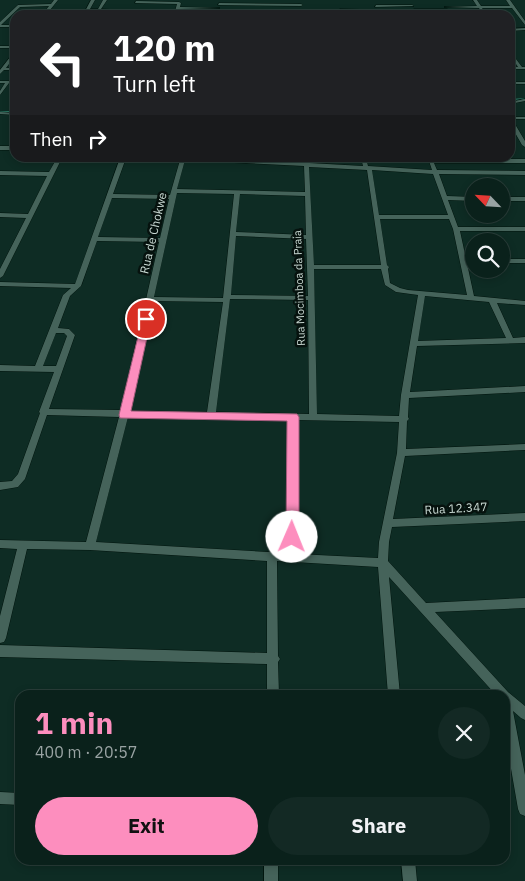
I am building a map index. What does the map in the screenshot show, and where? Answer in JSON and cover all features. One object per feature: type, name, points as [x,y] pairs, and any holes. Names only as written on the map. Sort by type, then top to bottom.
[{"type":"street","points":[[48,10],[56,0]]},
{"type":"street","points":[[93,0],[105,0],[99,10],[88,10],[93,0]]},
{"type":"street","points":[[374,0],[378,10]]},
{"type":"street","points":[[409,0],[413,8]]},
{"type":"street","points":[[442,0],[447,8]]},
{"type":"street","points":[[475,0],[482,10]]},
{"type":"street","points":[[508,0],[513,8]]},
{"type":"street","points":[[136,1],[175,1],[180,4],[179,8],[219,4],[257,5],[301,2]]},
{"type":"street","points":[[15,10],[19,6],[52,5]]},
{"type":"street","points":[[340,10],[519,8]]},
{"type":"street","points":[[0,25],[10,15]]},
{"type":"street","points":[[520,17],[525,24]]},
{"type":"street","points":[[515,58],[523,68]]},
{"type":"street","points":[[0,60],[10,60]]},
{"type":"street","points":[[2,71],[10,60]]},
{"type":"street","points":[[0,82],[8,82]]},
{"type":"street","points":[[0,94],[8,82]]},
{"type":"street","points":[[515,128],[525,145]]},
{"type":"street","points":[[0,276],[57,162]]},
{"type":"street","points":[[38,369],[55,330],[67,295],[78,286],[122,162]]},
{"type":"street","name":"Rua de Chokwe","points":[[90,546],[124,415],[181,162]]},
{"type":"street","name":"Rua Mocimboa da Praia","points":[[306,162],[312,298],[313,418]]},
{"type":"street","points":[[315,162],[368,168],[435,172],[525,173]]},
{"type":"street","points":[[366,162],[386,267],[387,284],[393,289],[422,293],[525,303]]},
{"type":"street","points":[[431,162],[456,229],[471,298]]},
{"type":"street","points":[[0,173],[50,174]]},
{"type":"street","points":[[110,196],[237,193],[307,194]]},
{"type":"street","points":[[211,415],[234,234],[237,193]]},
{"type":"street","points":[[444,198],[465,198]]},
{"type":"street","points":[[510,199],[525,199]]},
{"type":"street","points":[[0,215],[29,216]]},
{"type":"street","points":[[377,217],[451,217]]},
{"type":"street","points":[[456,229],[525,229]]},
{"type":"street","points":[[234,234],[309,237]]},
{"type":"street","points":[[95,239],[163,240]]},
{"type":"street","points":[[510,261],[525,261]]},
{"type":"street","points":[[310,266],[386,267]]},
{"type":"street","points":[[0,284],[78,286]]},
{"type":"street","points":[[394,690],[383,563],[384,542],[401,452],[405,419],[405,396],[422,293]]},
{"type":"street","points":[[150,299],[312,298]]},
{"type":"street","points":[[492,300],[511,340]]},
{"type":"street","points":[[0,486],[15,484],[22,476],[71,335],[66,331],[55,330]]},
{"type":"street","points":[[414,344],[525,340]]},
{"type":"street","points":[[0,368],[59,370]]},
{"type":"street","points":[[405,396],[525,389]]},
{"type":"street","points":[[43,412],[405,419]]},
{"type":"street","points":[[292,557],[293,417]]},
{"type":"street","points":[[401,452],[525,447]]},
{"type":"street","name":"Rua 12.347","points":[[388,524],[525,516]]},
{"type":"street","points":[[0,544],[90,546],[272,555],[383,563],[499,690]]},
{"type":"street","points":[[0,638],[23,546]]},
{"type":"street","points":[[272,555],[273,690]]},
{"type":"street","points":[[423,608],[525,603]]},
{"type":"street","points":[[0,651],[274,658]]},
{"type":"street","points":[[510,700],[523,710]]},
{"type":"street","points":[[510,728],[525,809]]},
{"type":"street","points":[[0,798],[15,799]]},
{"type":"street","points":[[271,865],[271,881]]},
{"type":"street","points":[[408,865],[410,881]]},
{"type":"waterway","points":[[515,100],[525,99]]},
{"type":"waterway","points":[[0,112],[10,112]]},
{"type":"route","points":[[146,319],[124,415],[293,417],[292,537]]}]
